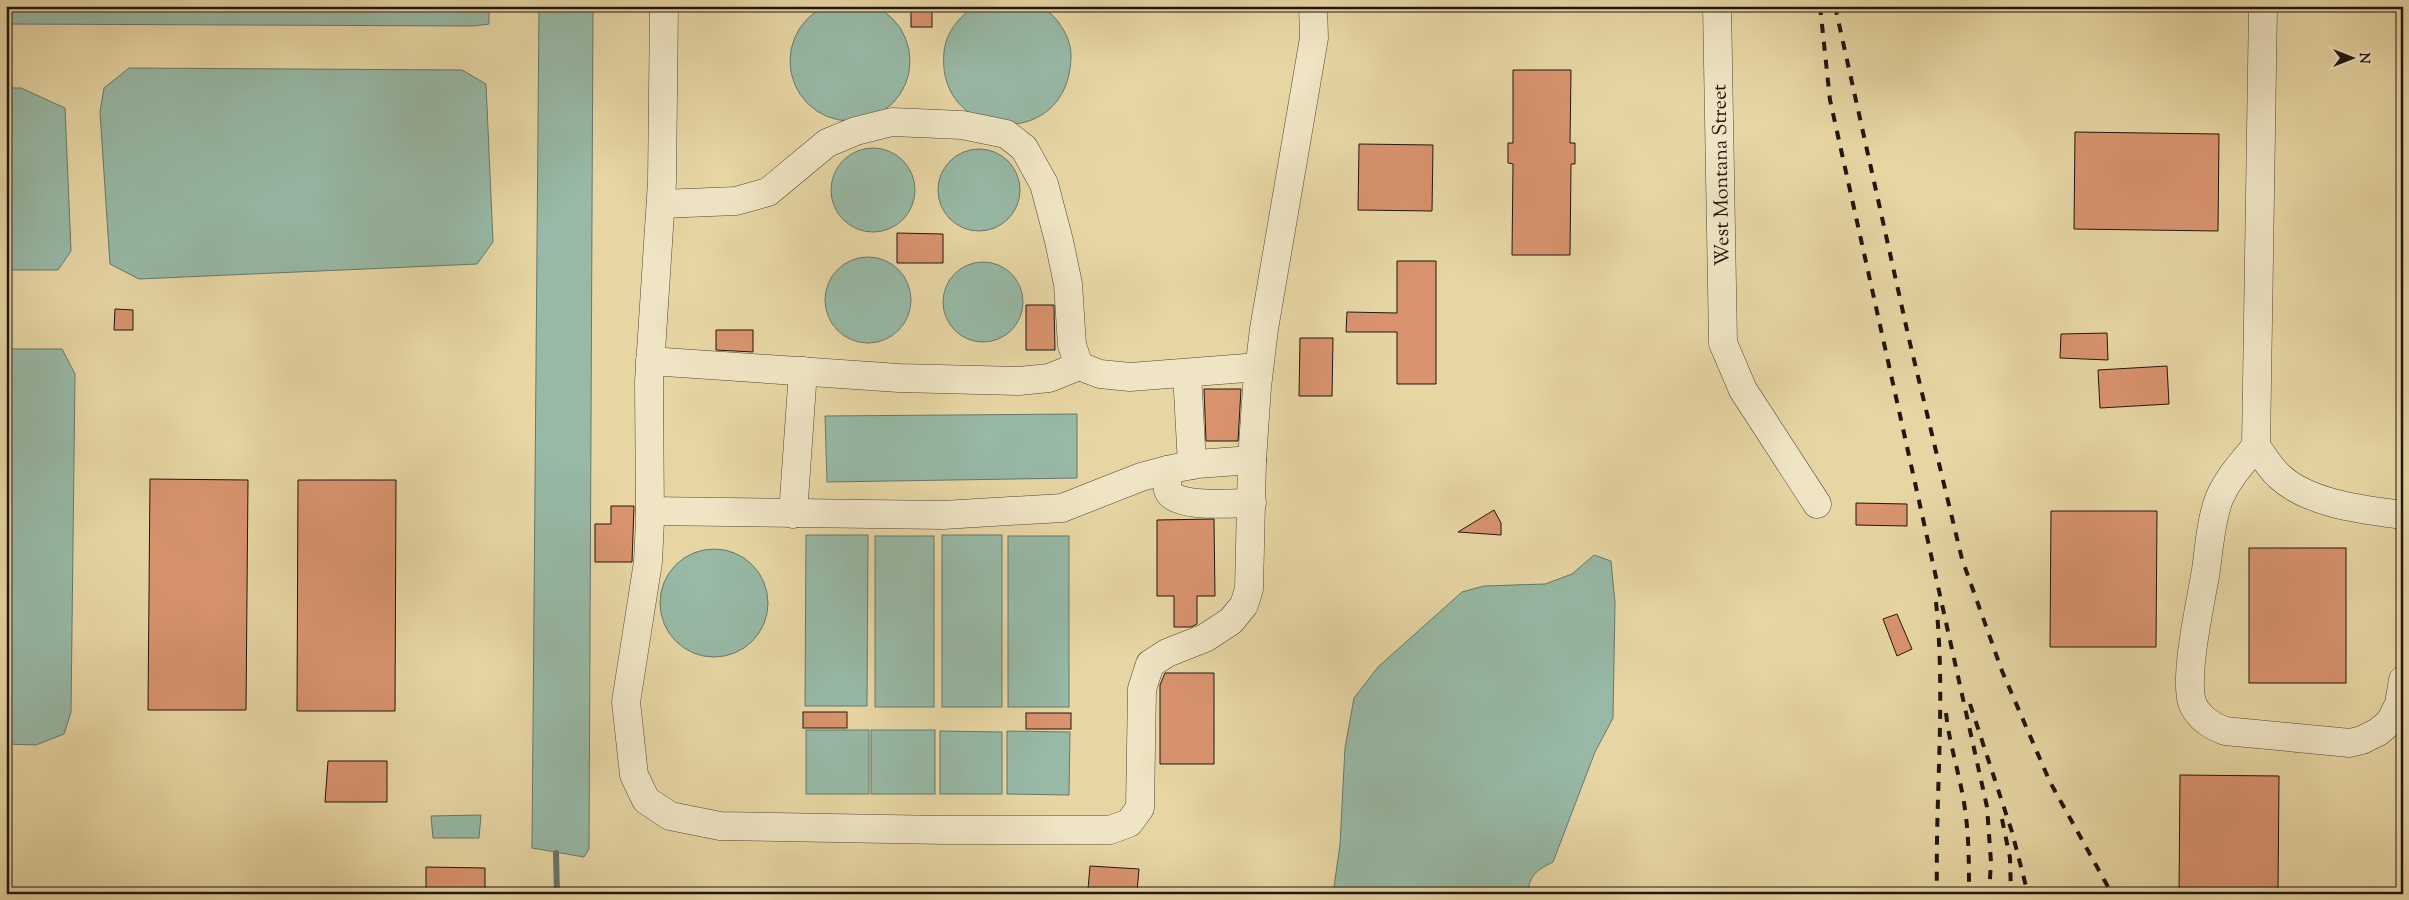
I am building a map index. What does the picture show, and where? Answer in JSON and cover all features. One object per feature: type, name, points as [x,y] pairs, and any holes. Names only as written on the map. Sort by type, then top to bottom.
[{"type":"street","points":[[664,6],[661,204],[650,361],[648,562],[626,702],[634,775],[646,800],[670,816],[720,826],[944,830],[1110,830],[1129,823],[1140,808],[1142,689],[1150,664],[1167,653],[1206,638],[1231,621],[1244,605],[1249,589],[1251,566],[1252,460],[1259,367],[1314,38],[1314,6]]},
{"type":"street","name":"West Montana Street","points":[[1717,6],[1723,343],[1744,390],[1817,504]]},
{"type":"street","points":[[2263,6],[2256,446],[2280,477],[2306,493],[2350,509],[2403,515]]},
{"type":"street","points":[[661,204],[736,200],[768,192],[827,144],[856,131],[892,122],[962,125],[1006,134],[1024,148],[1044,184],[1068,284],[1072,345],[1079,366]]},
{"type":"street","points":[[650,361],[900,378],[1019,380],[1049,378],[1079,366],[1100,374],[1130,378],[1259,367]]},
{"type":"street","points":[[793,514],[803,371]]},
{"type":"street","points":[[1187,373],[1180,468],[1168,491],[1175,499],[1190,503],[1252,503]]},
{"type":"street","points":[[2256,446],[2231,476],[2219,501],[2192,657],[2190,685],[2192,703],[2200,715],[2212,726],[2225,731],[2350,743],[2378,732],[2390,722],[2399,704],[2403,680]]},
{"type":"street","points":[[650,511],[943,516],[1062,508],[1141,477],[1180,468],[1252,460]]},
{"type":"shaded area","points":[[850,1],[873,6],[883,11],[892,19],[900,28],[905,38],[910,61],[905,84],[900,94],[892,103],[883,111],[873,116],[850,121],[827,116],[817,111],[808,103],[800,94],[795,84],[790,61],[795,38],[800,28],[808,19],[817,11],[827,6]]},
{"type":"shaded area","points":[[6,6],[489,6],[489,24],[473,26],[6,24]]},
{"type":"shaded area","points":[[539,6],[593,6],[589,849],[584,857],[532,848]]},
{"type":"shaded area","points":[[975,6],[1039,6],[1057,20],[1065,33],[1071,55],[1065,87],[1050,109],[1028,121],[1004,124],[980,119],[960,105],[947,82],[945,45],[954,26]]},
{"type":"shaded area","points":[[129,68],[462,70],[486,84],[493,242],[477,264],[139,279],[110,264],[100,112],[104,88]]},
{"type":"shaded area","points":[[6,88],[21,88],[65,108],[71,251],[58,270],[6,270]]},
{"type":"shaded area","points":[[865,148],[881,148],[897,155],[908,166],[915,182],[912,206],[903,220],[897,225],[881,232],[865,232],[849,225],[838,214],[831,198],[831,182],[838,166],[849,155]]},
{"type":"shaded area","points":[[979,149],[995,152],[1008,161],[1017,174],[1020,190],[1017,206],[1008,219],[995,228],[979,231],[963,228],[950,219],[941,206],[938,190],[941,174],[950,161],[963,152]]},
{"type":"shaded area","points":[[860,257],[876,257],[885,260],[899,269],[908,283],[911,300],[908,317],[899,331],[885,340],[876,343],[860,343],[844,336],[832,324],[825,308],[825,292],[832,276],[844,264]]},
{"type":"shaded area","points":[[983,262],[998,265],[1011,274],[1020,287],[1023,302],[1020,317],[1011,330],[998,339],[983,342],[968,339],[955,330],[946,317],[943,302],[946,287],[955,274],[968,265]]},
{"type":"shaded area","points":[[6,349],[62,349],[75,374],[71,712],[64,734],[36,745],[6,744]]},
{"type":"shaded area","points":[[1077,414],[1077,478],[827,482],[825,416]]},
{"type":"shaded area","points":[[806,535],[868,535],[867,706],[805,706]]},
{"type":"shaded area","points":[[942,535],[1002,535],[1002,707],[942,707]]},
{"type":"shaded area","points":[[875,536],[934,536],[934,707],[875,707]]},
{"type":"shaded area","points":[[1008,536],[1069,536],[1069,707],[1008,707]]},
{"type":"shaded area","points":[[714,549],[735,553],[752,565],[764,582],[768,603],[764,624],[752,641],[735,653],[714,657],[693,653],[676,641],[664,624],[660,603],[664,582],[676,565],[693,553]]},
{"type":"shaded area","points":[[1594,555],[1611,561],[1615,603],[1613,718],[1595,752],[1553,862],[1535,874],[1530,882],[1528,894],[1333,894],[1340,845],[1345,748],[1354,698],[1378,667],[1462,592],[1484,586],[1545,584],[1572,574]]},
{"type":"shaded area","points":[[806,730],[869,730],[869,794],[806,794]]},
{"type":"shaded area","points":[[871,730],[935,730],[935,794],[871,794]]},
{"type":"shaded area","points":[[940,731],[1002,732],[1002,794],[940,794]]},
{"type":"shaded area","points":[[1007,731],[1070,732],[1069,795],[1007,794]]},
{"type":"shaded area","points":[[481,815],[479,838],[433,838],[431,816]]},
{"type":"building","points":[[911,6],[932,6],[932,27],[911,27]]},
{"type":"building","points":[[1513,70],[1571,70],[1570,143],[1575,143],[1575,164],[1571,164],[1570,255],[1512,255],[1513,164],[1508,163],[1508,143],[1513,143]]},
{"type":"building","points":[[2075,132],[2219,134],[2218,231],[2074,229]]},
{"type":"building","points":[[1359,144],[1433,145],[1432,211],[1358,210]]},
{"type":"building","points":[[897,233],[943,234],[943,263],[897,263]]},
{"type":"building","points":[[1397,261],[1436,261],[1436,384],[1397,384],[1397,332],[1346,332],[1347,312],[1397,313]]},
{"type":"building","points":[[1026,305],[1054,305],[1055,350],[1026,350]]},
{"type":"building","points":[[115,309],[133,310],[133,330],[114,330]]},
{"type":"building","points":[[716,330],[753,330],[753,352],[716,350]]},
{"type":"building","points":[[2107,333],[2108,360],[2060,358],[2061,334]]},
{"type":"building","points":[[1300,338],[1333,338],[1332,396],[1299,396]]},
{"type":"building","points":[[2167,366],[2169,404],[2100,408],[2098,370]]},
{"type":"building","points":[[1204,389],[1241,389],[1238,441],[1206,441]]},
{"type":"building","points":[[150,479],[248,480],[246,710],[148,710]]},
{"type":"building","points":[[298,480],[396,480],[395,711],[297,711]]},
{"type":"building","points":[[1856,503],[1907,504],[1907,526],[1856,525]]},
{"type":"building","points":[[611,506],[634,506],[632,562],[595,562],[595,524],[611,524]]},
{"type":"building","points":[[1494,510],[1501,523],[1501,535],[1458,532]]},
{"type":"building","points":[[2051,511],[2157,511],[2156,647],[2050,647]]},
{"type":"building","points":[[1214,519],[1215,596],[1197,596],[1197,624],[1191,627],[1174,627],[1174,596],[1157,596],[1157,520]]},
{"type":"building","points":[[2249,548],[2346,548],[2346,683],[2249,683]]},
{"type":"building","points":[[1897,614],[1912,649],[1897,656],[1883,619]]},
{"type":"building","points":[[1165,673],[1214,673],[1214,764],[1160,764],[1160,685]]},
{"type":"building","points":[[803,712],[847,712],[847,728],[803,728]]},
{"type":"building","points":[[1026,713],[1071,713],[1071,729],[1026,729]]},
{"type":"building","points":[[328,761],[387,761],[387,802],[325,802]]},
{"type":"building","points":[[2180,775],[2279,776],[2278,894],[2179,894]]},
{"type":"building","points":[[1090,866],[1139,869],[1137,892],[1088,889]]},
{"type":"building","points":[[426,867],[485,868],[485,891],[426,890]]},
{"type":"waterway","points":[[556,853],[557,894]]},
{"type":"railway","points":[[1820,6],[1830,100],[1987,807],[1991,862],[1989,894]]},
{"type":"railway","points":[[1835,6],[1909,339],[1962,559],[2002,671],[2050,782],[2112,894]]},
{"type":"railway","points":[[1936,602],[1940,675],[1937,894]]},
{"type":"railway","points":[[1970,704],[2012,832],[2028,894]]},
{"type":"railway","points":[[1946,713],[1965,809],[1969,894]]},
{"type":"railway","points":[[2002,819],[2010,858],[2011,894]]}]
